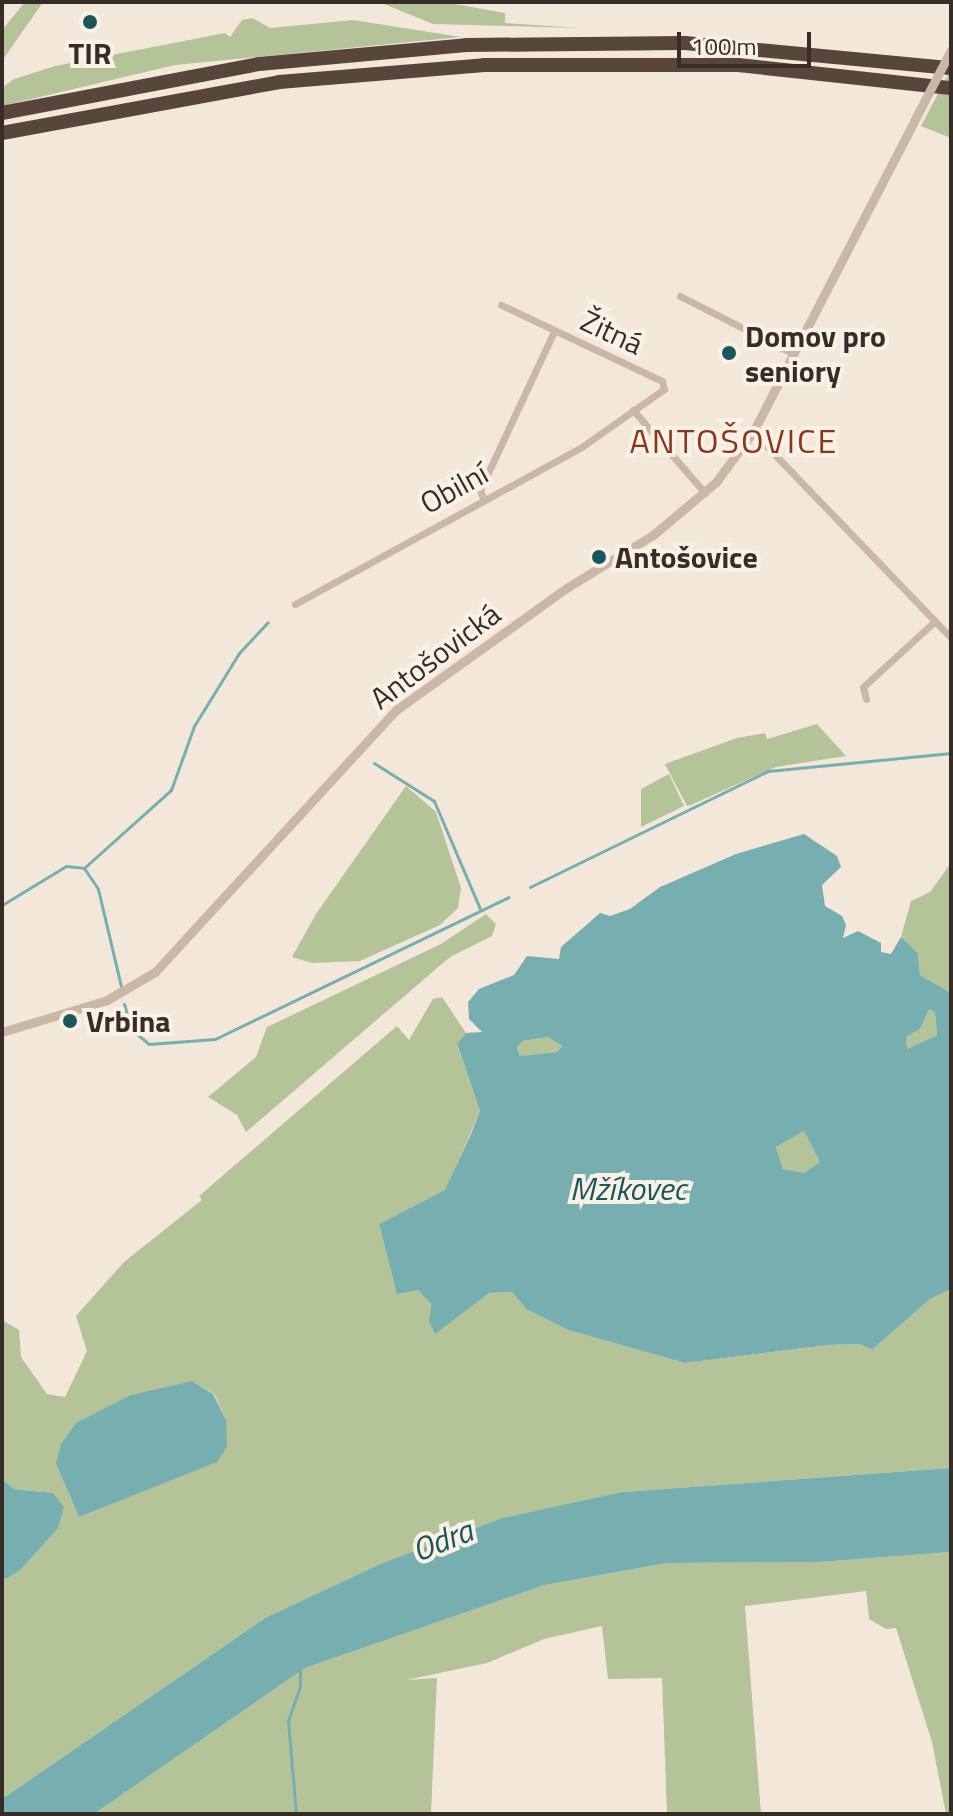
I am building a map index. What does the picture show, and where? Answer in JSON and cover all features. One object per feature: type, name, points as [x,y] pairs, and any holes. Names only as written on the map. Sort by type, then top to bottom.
[{"type":"highway","points":[[2,113],[259,64],[466,45],[713,44],[951,68]]},
{"type":"highway","points":[[2,133],[279,82],[484,65],[738,65],[951,88]]},
{"type":"street","name":"Antošovická","points":[[2,1032],[107,1000],[155,972],[396,710],[568,587],[653,535],[705,493],[753,432],[951,50]]},
{"type":"street","points":[[680,296],[796,350]]},
{"type":"street","name":"Žitná","points":[[501,305],[662,381],[664,389],[633,410]]},
{"type":"street","points":[[483,498],[480,490],[554,331]]},
{"type":"street","points":[[633,410],[705,493]]},
{"type":"street","name":"Obilní","points":[[295,604],[483,498],[583,446],[633,410]]},
{"type":"street","points":[[753,432],[950,634]]},
{"type":"street","points":[[866,699],[863,687],[935,621]]},
{"type":"green space","points":[[25,2],[43,2],[2,61],[2,30]]},
{"type":"green space","points":[[379,2],[444,2],[505,13],[505,23],[580,28],[433,24]]},
{"type":"green space","points":[[252,18],[270,28],[353,20],[461,37],[175,65],[2,106],[2,88],[14,79],[55,66],[225,33],[230,37],[242,20]]},
{"type":"green space","points":[[951,69],[951,138],[921,126]]},
{"type":"green space","points":[[817,724],[846,756],[776,767],[691,805],[687,806],[665,764],[737,738],[765,733],[767,739]]},
{"type":"green space","points":[[669,774],[684,806],[641,827],[641,789]]},
{"type":"green space","points":[[406,786],[436,812],[461,888],[458,908],[440,925],[360,961],[312,963],[292,957],[316,914]]},
{"type":"green space","points":[[951,863],[951,993],[920,975],[918,953],[901,937],[911,901],[930,892]]},
{"type":"green space","points":[[486,914],[496,924],[492,936],[450,957],[246,1132],[237,1115],[208,1097],[256,1057],[267,1027],[441,944]]},
{"type":"green space","points":[[442,997],[466,1033],[457,1045],[480,1111],[446,1190],[379,1224],[397,1293],[418,1289],[431,1304],[429,1321],[465,1309],[489,1293],[512,1292],[526,1309],[568,1330],[685,1363],[827,1345],[859,1344],[872,1350],[930,1299],[951,1289],[951,1468],[622,1492],[503,1519],[380,1564],[265,1618],[2,1799],[2,1581],[19,1571],[53,1493],[14,1489],[2,1479],[2,1320],[19,1330],[21,1357],[47,1394],[65,1397],[87,1351],[76,1316],[124,1262],[202,1200],[199,1196],[397,1026],[409,1040],[433,999]],"holes":[[[192,1381],[214,1394],[226,1420],[147,1489],[79,1517],[56,1464]]]},
{"type":"green space","points":[[929,1008],[935,1012],[937,1035],[907,1049],[906,1037],[920,1029]]},
{"type":"green space","points":[[548,1037],[562,1046],[557,1052],[520,1056],[517,1047],[523,1041]]},
{"type":"green space","points":[[804,1130],[820,1162],[804,1173],[783,1169],[776,1147]]},
{"type":"green space","points":[[951,1552],[951,1814],[946,1814],[932,1742],[896,1628],[886,1629],[869,1619],[866,1591],[745,1606],[761,1814],[667,1814],[662,1678],[608,1679],[602,1626],[544,1639],[487,1663],[406,1680],[437,1678],[431,1814],[94,1814],[305,1668],[545,1585],[667,1563],[820,1562]]},
{"type":"water","name":"Mžíkovec","points":[[804,834],[837,856],[841,867],[822,885],[825,906],[842,916],[846,925],[843,938],[858,931],[881,943],[881,952],[891,954],[901,937],[918,953],[920,975],[951,993],[951,1289],[930,1299],[872,1350],[859,1344],[828,1345],[685,1363],[568,1330],[526,1309],[512,1292],[489,1293],[435,1334],[429,1321],[431,1304],[418,1290],[397,1294],[379,1224],[445,1190],[471,1134],[480,1111],[457,1044],[466,1033],[482,1032],[469,1019],[468,1002],[479,989],[514,975],[527,956],[559,959],[561,947],[600,913],[610,916],[630,909],[660,887],[736,854]],"holes":[[[929,1009],[935,1012],[937,1035],[907,1049],[906,1037],[920,1029]],[[548,1037],[562,1046],[557,1052],[520,1056],[517,1047],[523,1041]],[[804,1131],[820,1162],[804,1173],[783,1169],[776,1147]]]},
{"type":"water","points":[[192,1381],[213,1394],[226,1420],[227,1447],[217,1462],[79,1517],[56,1464],[61,1444],[76,1423],[131,1395]]},
{"type":"water","points":[[951,1468],[951,1552],[820,1562],[667,1563],[545,1585],[305,1668],[94,1814],[2,1814],[2,1799],[265,1618],[380,1564],[503,1518],[622,1492]]},
{"type":"water","points":[[2,1479],[14,1489],[53,1493],[64,1507],[58,1528],[19,1571],[2,1581]]},
{"type":"waterway","points":[[84,868],[171,790],[194,726],[239,653],[268,622]]},
{"type":"waterway","points":[[530,887],[768,771],[951,753]]},
{"type":"waterway","points":[[374,763],[434,801],[480,909]]},
{"type":"waterway","points":[[2,905],[66,866],[84,868],[98,889],[121,986]]},
{"type":"waterway","points":[[124,1004],[131,1029],[149,1044],[215,1039],[509,897]]},
{"type":"waterway","points":[[296,1814],[288,1721],[300,1687],[300,1668]]},
{"type":"place","name":"TIR","points":[[90,22]]},
{"type":"place","name":"Domov pro seniory","points":[[729,353]]},
{"type":"place","name":"Antošovice","points":[[599,557]]},
{"type":"place","name":"Vrbina","points":[[70,1021]]},
{"type":"district","name":"ANTOŠOVICE","points":[[734,441]]},
{"type":"water label","name":"Odra","points":[[442,1540]]}]
